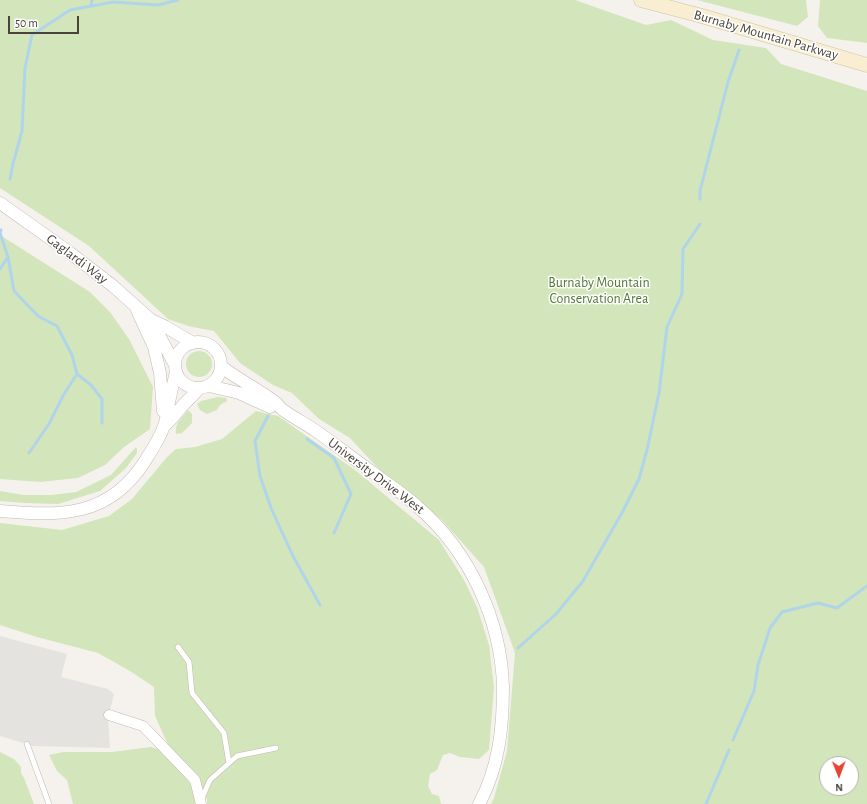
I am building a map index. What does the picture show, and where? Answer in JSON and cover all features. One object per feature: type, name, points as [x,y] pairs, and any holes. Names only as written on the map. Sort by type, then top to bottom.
[{"type":"main road","name":"Burnaby Mountain Parkway","points":[[641,0],[710,18],[867,65]]},
{"type":"street","name":"Gaglardi Way","points":[[0,203],[113,286],[151,320],[193,343]]},
{"type":"street","points":[[135,305],[154,347],[160,373],[164,426]]},
{"type":"street","name":"Gaglardi Way","points":[[151,320],[175,368]]},
{"type":"street","points":[[0,510],[28,513],[65,513],[90,507],[111,496],[129,482],[154,448],[164,426],[176,357],[180,350],[186,345],[200,342],[214,348],[221,360],[222,367],[218,378],[186,402],[172,420],[164,426]]},
{"type":"street","name":"University Drive West","points":[[222,367],[236,378],[276,402],[283,410],[316,431],[418,506],[440,528],[453,545],[480,589],[499,644],[503,715],[500,742],[491,774],[479,804]]},
{"type":"street","points":[[175,368],[179,379],[185,384],[191,387],[204,387]]},
{"type":"street","name":"University Drive West","points":[[204,387],[239,394],[272,408],[283,410]]},
{"type":"street","points":[[109,715],[144,726],[195,780],[201,802]]},
{"type":"lane","points":[[178,647],[189,662],[192,693],[224,733],[229,763]]},
{"type":"lane","points":[[27,744],[49,804]]},
{"type":"lane","points":[[201,802],[210,780],[237,756],[276,748]]},
{"type":"green space","name":"Burnaby Mountain Conservation Area","points":[[0,0],[575,0],[646,25],[671,20],[713,40],[766,48],[781,64],[867,91],[867,804],[491,804],[507,751],[515,653],[484,567],[441,519],[388,479],[350,438],[319,419],[292,393],[273,385],[240,363],[214,331],[188,326],[168,319],[89,246],[0,188]]},
{"type":"green space","points":[[697,0],[806,0],[808,17],[797,26]]},
{"type":"green space","points":[[820,0],[867,0],[867,43],[827,38],[818,26]]},
{"type":"green space","points":[[0,235],[90,292],[110,312],[129,339],[153,387],[150,429],[124,447],[105,465],[78,478],[40,482],[0,479]]},
{"type":"green space","points":[[199,351],[208,355],[212,364],[208,373],[199,377],[190,373],[186,364],[190,355]]},
{"type":"green space","points":[[218,397],[226,398],[227,401],[220,405],[217,410],[207,414],[200,410],[197,404],[201,401]]},
{"type":"green space","points":[[188,410],[192,414],[192,423],[182,433],[176,434],[177,424]]},
{"type":"green space","points":[[256,411],[278,416],[355,470],[439,540],[464,580],[477,607],[489,645],[494,687],[489,750],[479,759],[460,757],[450,753],[443,755],[437,770],[430,774],[428,786],[432,794],[439,796],[441,804],[207,804],[207,799],[174,758],[155,716],[154,687],[130,671],[98,653],[37,637],[0,625],[0,523],[62,530],[109,516],[132,499],[167,457],[176,449],[195,447],[222,439]]},
{"type":"green space","points":[[136,447],[137,453],[126,468],[100,491],[58,504],[0,501],[0,491],[24,495],[51,495],[76,492],[111,475]]},
{"type":"green space","points":[[151,747],[165,751],[195,790],[195,804],[73,804],[67,780],[57,771],[49,755],[63,752],[112,752]]},
{"type":"green space","points":[[0,752],[14,759],[21,767],[21,773],[34,804],[0,804]]},
{"type":"shaded area","points":[[0,636],[67,654],[61,677],[108,689],[114,694],[108,718],[110,748],[33,746],[0,736]]},
{"type":"waterway","points":[[91,6],[92,0]]},
{"type":"waterway","points":[[10,179],[22,131],[25,68],[32,35],[70,10],[113,2],[158,5],[178,0]]},
{"type":"waterway","points":[[700,199],[700,191],[728,82],[739,50]]},
{"type":"waterway","points":[[518,648],[556,614],[583,581],[623,511],[639,479],[647,450],[659,393],[667,327],[682,294],[683,249],[700,224]]},
{"type":"waterway","points":[[1,230],[0,233],[8,257],[14,291],[38,316],[57,326],[72,355],[77,374],[91,385],[102,399],[102,423]]},
{"type":"waterway","points":[[0,269],[8,257]]},
{"type":"waterway","points":[[29,453],[49,424],[64,394],[77,374]]},
{"type":"waterway","points":[[268,416],[255,441],[260,476],[271,508],[293,556],[320,605]]},
{"type":"waterway","points":[[307,439],[334,458],[351,494],[334,533]]},
{"type":"waterway","points":[[733,740],[754,691],[758,665],[770,628],[782,612],[818,603],[837,608],[867,586]]},
{"type":"waterway","points":[[706,804],[729,750]]}]
